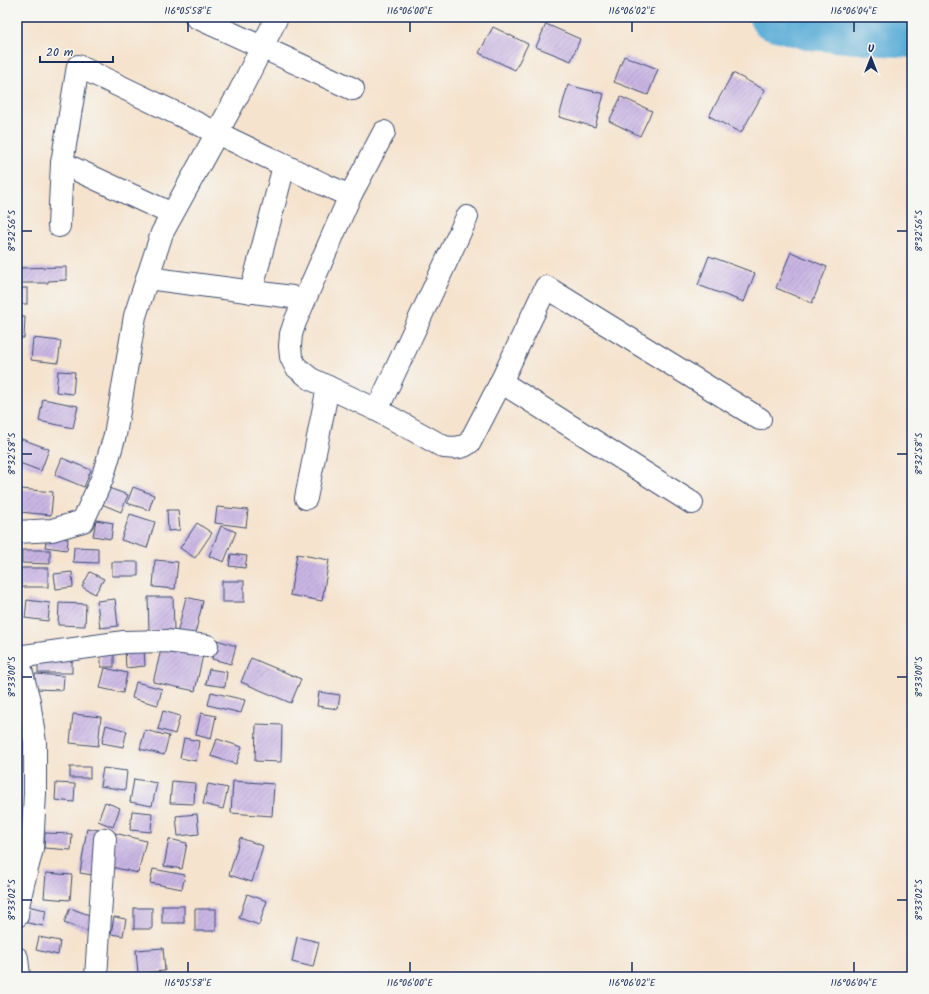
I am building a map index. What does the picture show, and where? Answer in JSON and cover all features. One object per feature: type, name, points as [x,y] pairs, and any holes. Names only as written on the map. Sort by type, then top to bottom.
[{"type":"street","points":[[196,17],[353,89]]},
{"type":"street","points":[[17,532],[52,530],[83,521],[102,479],[115,435],[135,316],[162,233],[240,91],[277,17]]},
{"type":"street","points":[[59,226],[62,163],[78,66],[284,166],[350,196]]},
{"type":"street","points":[[384,132],[350,196],[303,301],[291,334],[291,357],[296,367],[310,379],[377,410],[444,446],[466,446],[470,442],[502,382],[546,287],[760,419]]},
{"type":"street","points":[[62,163],[172,214]]},
{"type":"street","points":[[251,292],[284,166]]},
{"type":"street","points":[[377,410],[467,217]]},
{"type":"street","points":[[147,278],[292,297],[303,301]]},
{"type":"street","points":[[502,382],[692,503]]},
{"type":"street","points":[[306,498],[328,387]]},
{"type":"street","points":[[17,916],[22,884],[32,849],[35,768],[34,736],[29,701],[17,656],[124,642],[166,641],[208,646]]},
{"type":"street","points":[[96,977],[105,839]]},
{"type":"street","points":[[17,958],[19,977]]},
{"type":"building","points":[[546,24],[580,39],[571,61],[536,47]]},
{"type":"building","points":[[493,27],[528,44],[515,70],[479,53]]},
{"type":"building","points":[[624,56],[658,69],[648,95],[614,82]]},
{"type":"building","points":[[733,73],[765,90],[741,133],[709,116]]},
{"type":"building","points":[[568,85],[604,94],[595,127],[559,117]]},
{"type":"building","points":[[621,97],[652,111],[640,136],[609,121]]},
{"type":"building","points":[[791,252],[827,267],[812,303],[776,288]]},
{"type":"building","points":[[709,256],[755,273],[744,302],[698,285]]},
{"type":"building","points":[[66,267],[66,280],[48,281],[48,283],[17,283],[17,268]]},
{"type":"building","points":[[17,288],[27,288],[27,304],[17,304]]},
{"type":"building","points":[[17,317],[25,317],[24,338],[17,338]]},
{"type":"building","points":[[33,338],[61,341],[58,363],[31,360]]},
{"type":"building","points":[[58,371],[75,372],[73,394],[56,392]]},
{"type":"building","points":[[43,399],[78,406],[73,428],[39,421]]},
{"type":"building","points":[[19,438],[49,449],[41,471],[17,462],[17,444]]},
{"type":"building","points":[[62,458],[91,470],[84,487],[55,475]]},
{"type":"building","points":[[106,487],[128,495],[121,512],[99,503]]},
{"type":"building","points":[[133,487],[154,495],[149,510],[127,503]]},
{"type":"building","points":[[21,489],[53,492],[51,515],[19,512]]},
{"type":"building","points":[[217,507],[248,510],[246,527],[215,523]]},
{"type":"building","points":[[167,510],[178,510],[180,530],[168,531]]},
{"type":"building","points":[[130,514],[155,522],[147,548],[121,540]]},
{"type":"building","points":[[96,520],[113,523],[111,539],[93,536]]},
{"type":"building","points":[[197,523],[212,533],[195,558],[180,548]]},
{"type":"building","points":[[221,526],[236,532],[224,562],[209,556]]},
{"type":"building","points":[[47,536],[68,539],[67,550],[45,547]]},
{"type":"building","points":[[74,547],[98,548],[98,563],[73,562]]},
{"type":"building","points":[[22,550],[50,550],[50,564],[22,563]]},
{"type":"building","points":[[231,554],[247,556],[245,568],[229,566]]},
{"type":"building","points":[[297,554],[329,560],[322,601],[290,595]]},
{"type":"building","points":[[155,560],[178,562],[175,589],[153,587]]},
{"type":"building","points":[[112,562],[138,562],[138,576],[112,576]]},
{"type":"building","points":[[21,568],[48,568],[48,587],[21,587]]},
{"type":"building","points":[[72,572],[73,587],[56,589],[54,574]]},
{"type":"building","points":[[90,572],[104,579],[95,594],[82,587]]},
{"type":"building","points":[[222,581],[244,581],[244,602],[222,602]]},
{"type":"building","points":[[148,597],[173,597],[174,630],[149,631]]},
{"type":"building","points":[[186,597],[203,601],[194,638],[177,634]]},
{"type":"building","points":[[115,599],[118,626],[100,628],[97,601]]},
{"type":"building","points":[[27,600],[50,603],[48,621],[25,618]]},
{"type":"building","points":[[59,603],[86,604],[85,626],[58,625]]},
{"type":"building","points":[[217,640],[236,646],[231,664],[212,659]]},
{"type":"building","points":[[101,646],[114,646],[114,667],[101,667]]},
{"type":"building","points":[[162,646],[203,655],[195,691],[153,682]]},
{"type":"building","points":[[144,648],[145,666],[126,668],[125,649]]},
{"type":"building","points":[[38,654],[72,654],[72,673],[38,673]]},
{"type":"building","points":[[251,658],[301,679],[291,703],[241,682]]},
{"type":"building","points":[[105,668],[127,673],[123,693],[100,688]]},
{"type":"building","points":[[209,669],[227,672],[225,687],[206,684]]},
{"type":"building","points":[[35,674],[64,676],[63,690],[35,689]]},
{"type":"building","points":[[136,682],[162,689],[158,705],[132,698]]},
{"type":"building","points":[[211,692],[245,700],[241,713],[208,705]]},
{"type":"building","points":[[319,692],[340,695],[338,709],[317,706]]},
{"type":"building","points":[[163,711],[180,716],[175,734],[158,729]]},
{"type":"building","points":[[201,713],[216,716],[211,739],[196,735]]},
{"type":"building","points":[[73,714],[101,717],[98,746],[70,743]]},
{"type":"building","points":[[256,724],[282,725],[281,762],[255,761]]},
{"type":"building","points":[[106,725],[127,731],[123,747],[102,743]]},
{"type":"building","points":[[145,730],[169,736],[164,755],[140,749]]},
{"type":"building","points":[[184,738],[199,741],[196,761],[180,758]]},
{"type":"building","points":[[217,739],[242,747],[236,764],[211,756]]},
{"type":"building","points":[[70,767],[90,767],[90,778],[70,778]]},
{"type":"building","points":[[103,768],[127,771],[125,790],[100,786]]},
{"type":"building","points":[[134,779],[157,783],[152,806],[130,802]]},
{"type":"building","points":[[172,781],[195,783],[194,804],[170,803]]},
{"type":"building","points":[[233,781],[274,784],[272,816],[231,813]]},
{"type":"building","points":[[56,783],[75,784],[74,802],[55,800]]},
{"type":"building","points":[[208,784],[228,788],[223,809],[203,804]]},
{"type":"building","points":[[105,802],[120,808],[113,827],[98,821]]},
{"type":"building","points":[[132,811],[152,813],[151,832],[130,830]]},
{"type":"building","points":[[197,814],[199,834],[178,836],[176,816]]},
{"type":"building","points":[[87,828],[105,831],[98,876],[80,873]]},
{"type":"building","points":[[45,833],[72,834],[71,850],[44,848]]},
{"type":"building","points":[[115,833],[146,841],[138,873],[107,866]]},
{"type":"building","points":[[17,834],[22,835],[19,850],[17,849]]},
{"type":"building","points":[[240,838],[263,846],[252,882],[229,875]]},
{"type":"building","points":[[169,839],[187,843],[182,869],[164,866]]},
{"type":"building","points":[[153,869],[185,875],[182,889],[150,883]]},
{"type":"building","points":[[46,873],[72,875],[70,900],[44,898]]},
{"type":"building","points":[[247,894],[267,901],[259,925],[239,918]]},
{"type":"building","points":[[27,906],[46,910],[43,926],[23,922]]},
{"type":"building","points":[[162,906],[184,906],[184,923],[162,923]]},
{"type":"building","points":[[70,908],[92,916],[87,931],[64,923]]},
{"type":"building","points":[[134,908],[152,908],[152,929],[134,929]]},
{"type":"building","points":[[195,909],[216,909],[216,931],[195,931]]},
{"type":"building","points":[[114,917],[126,919],[123,936],[111,934]]},
{"type":"building","points":[[39,937],[60,941],[58,955],[36,950]]},
{"type":"building","points":[[297,937],[319,942],[313,967],[292,962]]},
{"type":"building","points":[[163,948],[165,971],[138,973],[136,950]]},
{"type":"waterway","points":[[771,17],[809,28],[912,36]]}]
